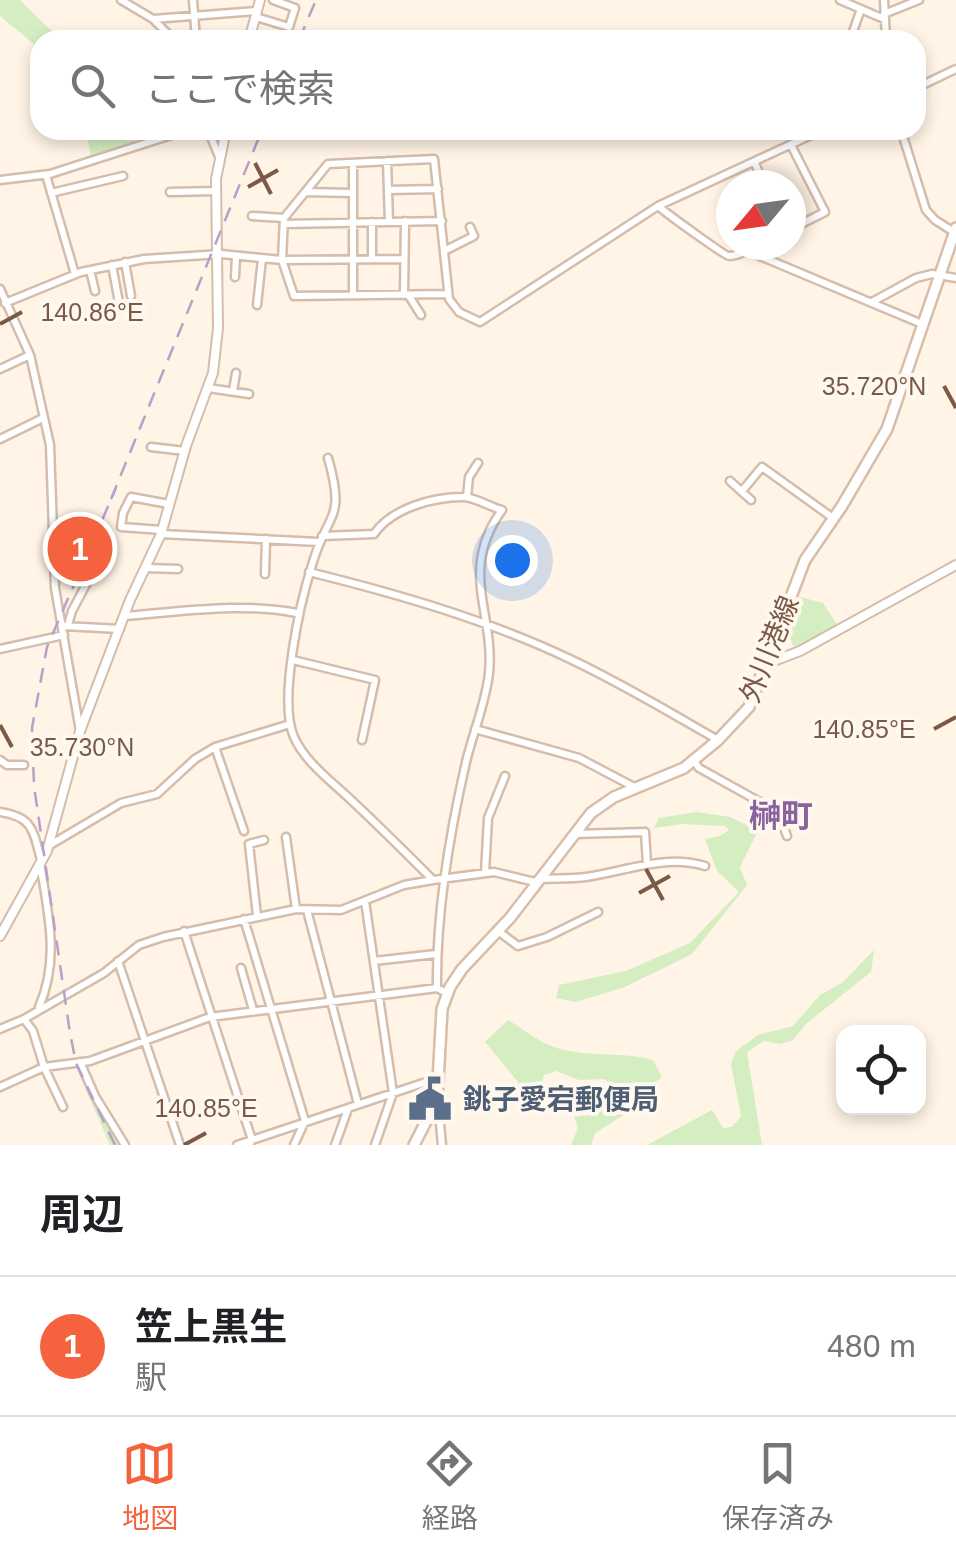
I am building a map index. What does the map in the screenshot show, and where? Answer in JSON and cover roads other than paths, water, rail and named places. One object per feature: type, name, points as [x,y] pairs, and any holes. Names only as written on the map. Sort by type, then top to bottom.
[{"type":"main road","name":"外川港線","points":[[414,1145],[437,1100],[442,991],[498,932],[573,834],[599,807],[673,774],[694,760],[748,707],[805,560],[887,429],[955,230]]},
{"type":"street","points":[[121,0],[164,30]]},
{"type":"street","points":[[193,0],[195,30]]},
{"type":"street","points":[[252,30],[260,0]]},
{"type":"street","points":[[153,19],[194,14],[256,14],[289,27],[296,8],[273,0]]},
{"type":"street","points":[[840,0],[884,16],[919,0]]},
{"type":"street","points":[[884,0],[885,30]]},
{"type":"street","points":[[854,30],[861,9]]},
{"type":"street","points":[[926,83],[956,69]]},
{"type":"street","points":[[0,180],[46,175],[156,140]]},
{"type":"street","points":[[212,140],[220,158]]},
{"type":"street","points":[[0,936],[3,921],[48,846],[80,731],[124,616],[162,532],[208,388],[217,352],[216,191],[224,140]]},
{"type":"street","points":[[448,294],[294,296],[282,260],[284,221],[328,164],[434,159],[448,294],[459,312],[480,322],[658,206],[801,140]]},
{"type":"street","points":[[904,140],[926,210],[935,220],[955,230]]},
{"type":"street","points":[[791,145],[804,170]]},
{"type":"street","points":[[388,161],[389,222]]},
{"type":"street","points":[[353,162],[353,295]]},
{"type":"street","points":[[754,163],[757,170]]},
{"type":"street","points":[[46,175],[75,274]]},
{"type":"street","points":[[806,175],[825,212],[806,222]]},
{"type":"street","points":[[51,194],[122,176]]},
{"type":"street","points":[[388,190],[438,190]]},
{"type":"street","points":[[170,192],[216,191]]},
{"type":"street","points":[[306,192],[352,193]]},
{"type":"street","points":[[658,206],[716,249]]},
{"type":"street","points":[[252,216],[284,221],[442,220]]},
{"type":"street","points":[[404,221],[407,295],[420,315]]},
{"type":"street","points":[[372,222],[372,260]]},
{"type":"street","points":[[446,250],[474,236],[470,227]]},
{"type":"street","points":[[6,303],[75,274],[126,262],[217,256],[404,259]]},
{"type":"street","points":[[235,277],[236,256]]},
{"type":"street","points":[[257,305],[262,259]]},
{"type":"street","points":[[770,260],[922,324]]},
{"type":"street","points":[[126,262],[131,296]]},
{"type":"street","points":[[112,265],[120,308]]},
{"type":"street","points":[[90,270],[96,292]]},
{"type":"street","points":[[872,302],[916,278],[956,278]]},
{"type":"street","points":[[0,288],[30,356],[52,462],[53,556],[80,731]]},
{"type":"street","points":[[0,368],[30,356]]},
{"type":"street","points":[[233,392],[236,373]]},
{"type":"street","points":[[208,388],[249,394]]},
{"type":"street","points":[[0,439],[43,418]]},
{"type":"street","points":[[150,447],[185,451]]},
{"type":"street","points":[[328,458],[338,504],[332,523],[320,539],[297,614],[290,724],[307,758],[432,880]]},
{"type":"street","points":[[467,497],[469,477],[478,463]]},
{"type":"street","points":[[742,492],[762,467],[833,518]]},
{"type":"street","points":[[730,482],[751,500]]},
{"type":"street","points":[[0,1087],[44,1067],[80,1062],[210,1017],[379,995],[442,991],[436,954],[454,814],[489,671],[480,564],[502,510],[467,497],[414,506],[386,520],[374,534],[320,539],[162,532],[120,526],[132,497],[169,504]]},
{"type":"street","points":[[266,538],[266,574]]},
{"type":"street","points":[[65,629],[106,547]]},
{"type":"street","points":[[766,664],[800,651],[956,566]]},
{"type":"street","points":[[146,568],[178,570]]},
{"type":"street","points":[[309,572],[395,594],[571,659],[718,740]]},
{"type":"street","points":[[124,616],[244,608],[297,614]]},
{"type":"street","points":[[0,649],[65,629],[120,629]]},
{"type":"street","points":[[293,660],[375,680],[362,740]]},
{"type":"street","points":[[48,846],[121,803],[157,794],[215,747],[290,724]]},
{"type":"street","points":[[474,729],[579,758],[636,788]]},
{"type":"street","points":[[215,747],[244,831]]},
{"type":"street","points":[[0,760],[7,765],[24,766]]},
{"type":"street","points":[[694,760],[698,768],[778,812],[787,836]]},
{"type":"street","points":[[485,873],[488,818],[505,776]]},
{"type":"street","points":[[0,812],[21,815],[26,820],[40,861],[53,960],[41,1006],[35,1012]]},
{"type":"street","points":[[573,834],[645,832],[647,864]]},
{"type":"street","points":[[286,837],[296,909]]},
{"type":"street","points":[[257,916],[249,844],[264,840]]},
{"type":"street","points":[[0,1029],[104,973],[139,945],[184,931],[296,909],[341,910],[404,885],[485,873],[536,881],[586,877],[685,860],[705,866]]},
{"type":"street","points":[[365,901],[393,1092],[375,1145]]},
{"type":"street","points":[[307,910],[358,1104]]},
{"type":"street","points":[[498,932],[518,946],[547,937],[598,912]]},
{"type":"street","points":[[244,919],[304,1121],[294,1145]]},
{"type":"street","points":[[184,931],[251,1142]]},
{"type":"street","points":[[374,961],[436,954]]},
{"type":"street","points":[[118,961],[180,1145]]},
{"type":"street","points":[[241,968],[254,1010]]},
{"type":"street","points":[[24,1019],[63,1108]]},
{"type":"street","points":[[80,1062],[95,1096],[125,1145]]},
{"type":"street","points":[[237,1145],[438,1078]]},
{"type":"street","points":[[437,1100],[442,1145]]},
{"type":"street","points":[[336,1145],[349,1108]]},
{"type":"street","points":[[251,1142],[263,1145]]},
{"type":"railway","points":[[303,30],[316,0]]},
{"type":"railway","points":[[111,499],[258,140]]},
{"type":"railway","points":[[115,1145],[76,1063],[70,1033],[34,786],[32,728],[47,647],[116,488]]},
{"type":"place","name":"笠上黒生","points":[[80,549]]},
{"type":"place","name":"銚子愛宕郵便局","points":[[430,1099]]},
{"type":"district","name":"榊町","points":[[781,816]]}]
